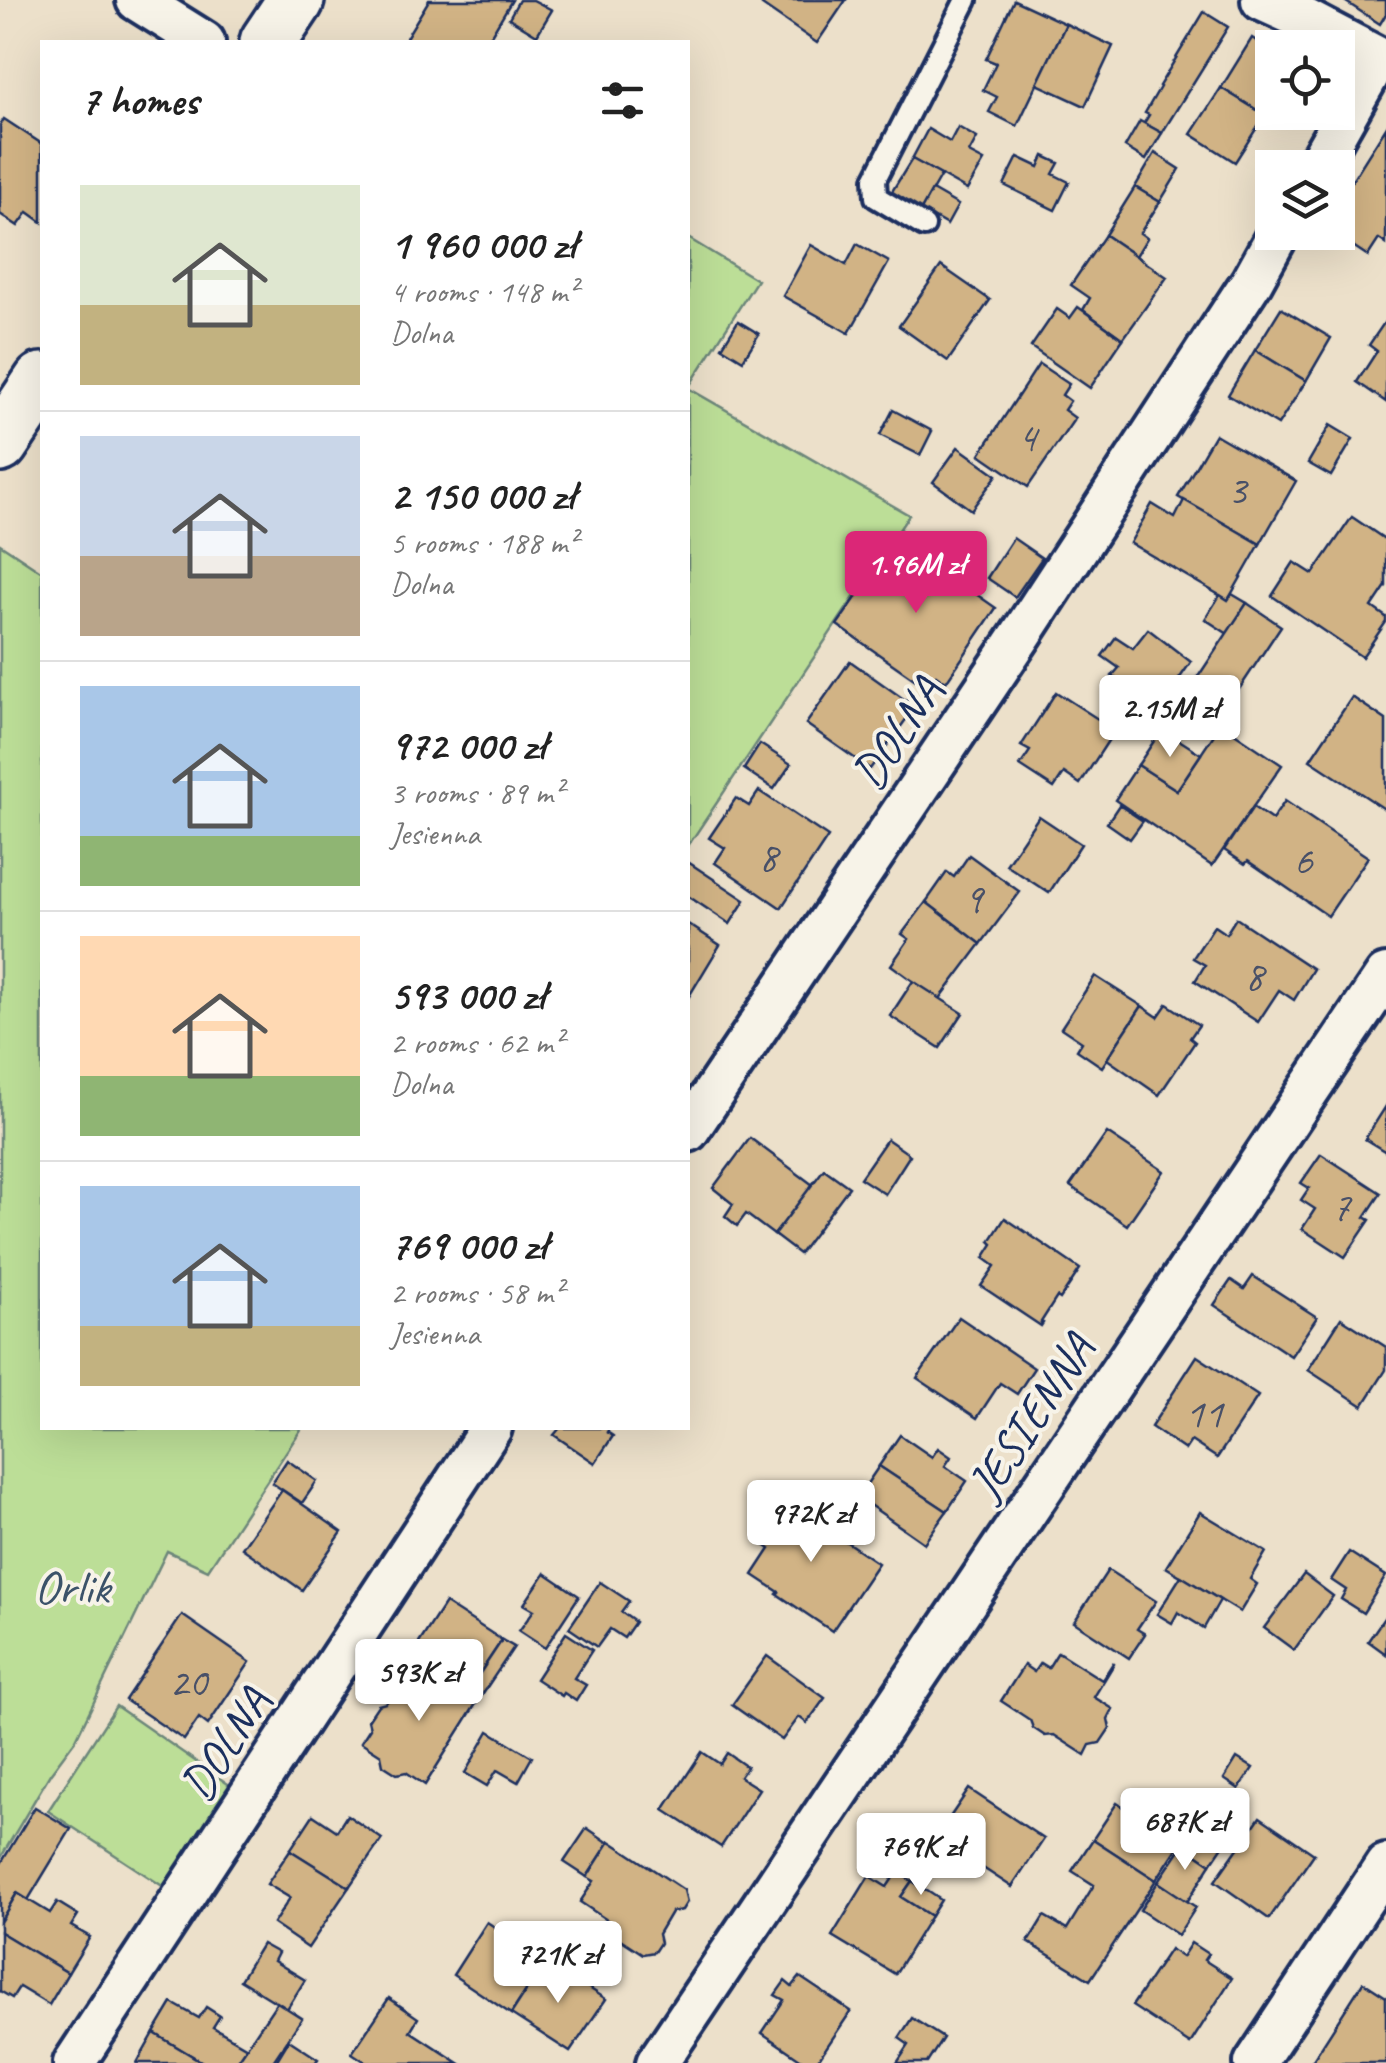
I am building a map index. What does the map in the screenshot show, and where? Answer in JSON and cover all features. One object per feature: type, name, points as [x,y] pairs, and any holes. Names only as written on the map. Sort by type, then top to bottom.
[{"type":"street","points":[[138,0],[201,40]]},
{"type":"street","points":[[269,40],[296,0]]},
{"type":"street","points":[[1262,0],[1382,60],[1327,150]]},
{"type":"street","name":"DOLNA","points":[[690,1129],[1030,622],[1269,250]]},
{"type":"street","points":[[0,444],[40,384]]},
{"type":"street","name":"JESIENNA","points":[[657,2063],[1386,975]]},
{"type":"street","name":"DOLNA","points":[[74,2063],[490,1430]]},
{"type":"street","points":[[1255,2063],[1386,1865]]},
{"type":"lane","points":[[924,226],[876,197],[876,179],[966,0]]},
{"type":"green space","points":[[690,239],[757,280],[690,385]]},
{"type":"green space","points":[[690,389],[909,515],[690,843]]},
{"type":"green space","name":"Orlik","points":[[0,544],[40,571],[40,1430],[301,1430],[208,1570],[167,1551],[76,1739],[50,1774],[0,1859]]},
{"type":"green space","points":[[116,1706],[231,1786],[164,1887],[48,1811]]},
{"type":"building","points":[[429,0],[512,0],[488,40],[405,40]]},
{"type":"building","points":[[519,0],[533,0],[552,10],[537,35],[509,18]]},
{"type":"building","points":[[765,0],[846,0],[817,43],[762,5]]},
{"type":"building","points":[[1014,0],[1066,24],[1017,126],[989,112],[997,97],[983,90],[996,63],[986,59]]},
{"type":"building","points":[[1343,0],[1386,0],[1386,14],[1380,24]]},
{"type":"building","points":[[1204,12],[1228,27],[1162,133],[1144,123],[1149,115],[1145,113]]},
{"type":"building","points":[[1066,24],[1113,46],[1085,106],[1037,84]]},
{"type":"building","points":[[1252,38],[1255,40],[1255,109],[1221,88]]},
{"type":"building","points":[[1221,88],[1255,109],[1255,130],[1235,162],[1191,134]]},
{"type":"building","points":[[4,119],[40,143],[40,221],[28,212],[18,226],[0,214],[0,125]]},
{"type":"building","points":[[1140,121],[1162,133],[1146,160],[1125,147]]},
{"type":"building","points":[[958,127],[977,138],[969,153],[984,161],[967,190],[912,159],[928,129],[950,142]]},
{"type":"building","points":[[1386,127],[1386,244],[1379,239],[1368,256],[1355,247],[1355,176]]},
{"type":"building","points":[[1155,153],[1180,169],[1160,202],[1135,187]]},
{"type":"building","points":[[1044,156],[1059,163],[1053,174],[1069,182],[1055,210],[1004,185],[1018,157],[1039,167]]},
{"type":"building","points":[[912,159],[941,175],[921,210],[891,193]]},
{"type":"building","points":[[1135,187],[1160,202],[1140,233],[1147,238],[1136,256],[1105,235]]},
{"type":"building","points":[[932,190],[958,205],[947,225],[921,210]]},
{"type":"building","points":[[1105,235],[1167,277],[1123,339],[1083,310],[1090,298],[1071,285]]},
{"type":"building","points":[[857,244],[889,262],[849,333],[783,296],[811,245],[846,265]]},
{"type":"building","points":[[941,266],[990,300],[948,361],[899,326]]},
{"type":"building","points":[[1078,307],[1123,339],[1090,388],[1031,347],[1057,309],[1070,318]]},
{"type":"building","points":[[1281,308],[1331,338],[1306,381],[1255,350]]},
{"type":"building","points":[[1386,320],[1386,402],[1357,382],[1377,351],[1369,345]]},
{"type":"building","points":[[738,321],[759,334],[743,360],[722,347]]},
{"type":"building","points":[[1255,350],[1306,381],[1278,425],[1228,395]]},
{"type":"building","points":[[1039,364],[1069,384],[1062,395],[1070,401],[1064,410],[1075,418],[1028,487],[980,454]]},
{"type":"building","points":[[893,410],[932,431],[920,455],[880,435]]},
{"type":"building","points":[[1330,425],[1353,439],[1331,476],[1308,463]]},
{"type":"building","points":[[1215,434],[1296,481],[1260,544],[1178,497]]},
{"type":"building","points":[[958,447],[997,475],[971,510],[933,482]]},
{"type":"building","points":[[1184,500],[1260,544],[1228,600],[1130,543],[1152,504],[1175,518]]},
{"type":"building","points":[[1352,517],[1386,540],[1386,586],[1372,607],[1386,617],[1386,622],[1362,657],[1272,596],[1294,562],[1313,574]]},
{"type":"building","points":[[1013,538],[1042,558],[1015,597],[987,578]]},
{"type":"building","points":[[897,539],[996,608],[946,682],[936,675],[927,688],[837,625]]},
{"type":"building","points":[[1232,594],[1247,603],[1228,634],[1205,619],[1220,595],[1228,600]]},
{"type":"building","points":[[1247,603],[1281,626],[1224,712],[1190,689]]},
{"type":"building","points":[[1148,629],[1191,662],[1158,709],[1112,676],[1119,668],[1102,656],[1116,637],[1133,648]]},
{"type":"building","points":[[850,661],[915,707],[870,769],[806,724]]},
{"type":"building","points":[[1056,692],[1115,730],[1080,784],[1064,773],[1054,788],[1020,766],[1030,751],[1021,746]]},
{"type":"building","points":[[1352,697],[1386,720],[1386,810],[1310,760]]},
{"type":"building","points":[[1221,724],[1282,765],[1212,866],[1115,800],[1138,765],[1177,790]]},
{"type":"building","points":[[1162,729],[1201,754],[1177,790],[1138,765]]},
{"type":"building","points":[[760,744],[791,764],[774,789],[744,769]]},
{"type":"building","points":[[759,791],[828,837],[781,908],[715,863],[725,848],[709,838],[736,798],[749,806]]},
{"type":"building","points":[[1285,801],[1368,857],[1328,916],[1248,861],[1245,864],[1224,850],[1253,807],[1272,820]]},
{"type":"building","points":[[1119,805],[1143,821],[1130,839],[1107,823]]},
{"type":"building","points":[[1039,816],[1081,844],[1049,893],[1006,865]]},
{"type":"building","points":[[969,855],[1020,892],[981,944],[926,902],[947,872],[954,877]]},
{"type":"building","points":[[690,863],[745,900],[730,924],[690,897]]},
{"type":"building","points":[[926,902],[981,944],[939,1000],[891,965],[909,939],[902,934]]},
{"type":"building","points":[[1236,918],[1313,969],[1294,1000],[1279,990],[1258,1022],[1195,981],[1205,965],[1193,958],[1214,926],[1226,934]]},
{"type":"building","points":[[690,925],[720,945],[690,995]]},
{"type":"building","points":[[1095,976],[1142,1006],[1102,1067],[1077,1050],[1082,1042],[1061,1028]]},
{"type":"building","points":[[913,981],[963,1013],[940,1048],[890,1016]]},
{"type":"building","points":[[1167,1004],[1199,1025],[1190,1038],[1195,1042],[1159,1095],[1107,1059],[1142,1006],[1158,1017]]},
{"type":"building","points":[[1386,1106],[1386,1152],[1365,1139]]},
{"type":"building","points":[[1107,1133],[1164,1171],[1127,1225],[1070,1186]]},
{"type":"building","points":[[750,1138],[813,1185],[774,1235],[746,1214],[737,1226],[725,1216],[733,1204],[713,1188]]},
{"type":"building","points":[[887,1139],[910,1155],[885,1194],[860,1178]]},
{"type":"building","points":[[1321,1154],[1381,1193],[1365,1217],[1370,1220],[1345,1257],[1302,1229],[1315,1209],[1301,1200],[1309,1188],[1301,1183]]},
{"type":"building","points":[[824,1169],[849,1187],[799,1254],[774,1235]]},
{"type":"building","points":[[1005,1218],[1080,1269],[1060,1299],[1057,1297],[1041,1326],[981,1286],[995,1266],[984,1258]]},
{"type":"building","points":[[1253,1276],[1317,1317],[1291,1356],[1214,1305],[1231,1280],[1244,1289]]},
{"type":"building","points":[[959,1317],[1034,1368],[1017,1394],[1000,1383],[977,1418],[917,1378]]},
{"type":"building","points":[[1341,1318],[1386,1347],[1386,1370],[1363,1406],[1308,1370]]},
{"type":"building","points":[[1197,1356],[1258,1396],[1217,1458],[1191,1441],[1185,1450],[1151,1427]]},
{"type":"building","points":[[558,1430],[608,1430],[613,1436],[595,1463],[554,1435]]},
{"type":"building","points":[[900,1435],[932,1457],[938,1448],[951,1457],[945,1466],[967,1481],[947,1511],[879,1466]]},
{"type":"building","points":[[287,1460],[317,1481],[302,1503],[272,1483]]},
{"type":"building","points":[[879,1466],[947,1511],[924,1543],[858,1497]]},
{"type":"building","points":[[282,1490],[342,1532],[302,1590],[242,1548]]},
{"type":"building","points":[[781,1502],[878,1563],[832,1631],[753,1575],[770,1549],[756,1539],[757,1528],[771,1507]]},
{"type":"building","points":[[1200,1512],[1266,1552],[1250,1579],[1257,1584],[1240,1612],[1166,1567]]},
{"type":"building","points":[[1349,1552],[1386,1576],[1363,1613],[1341,1599],[1346,1590],[1331,1580]]},
{"type":"building","points":[[1108,1570],[1156,1601],[1137,1629],[1145,1634],[1129,1658],[1074,1622]]},
{"type":"building","points":[[545,1573],[579,1596],[545,1648],[519,1631],[534,1610],[524,1604]]},
{"type":"building","points":[[1304,1574],[1333,1596],[1294,1650],[1264,1628]]},
{"type":"building","points":[[1181,1576],[1220,1600],[1204,1628],[1178,1612],[1172,1623],[1157,1614]]},
{"type":"building","points":[[600,1582],[629,1601],[621,1612],[635,1622],[624,1638],[610,1629],[597,1647],[569,1628]]},
{"type":"building","points":[[445,1603],[502,1640],[468,1691],[412,1654]]},
{"type":"building","points":[[182,1615],[250,1662],[208,1725],[199,1718],[184,1740],[125,1700]]},
{"type":"building","points":[[1386,1615],[1386,1654],[1368,1641]]},
{"type":"building","points":[[566,1633],[592,1650],[574,1678],[586,1685],[576,1701],[536,1679]]},
{"type":"building","points":[[502,1640],[514,1647],[479,1699],[468,1691]]},
{"type":"building","points":[[1058,1652],[1102,1680],[1114,1664],[1094,1697],[1113,1709],[1108,1719],[1110,1728],[1100,1743],[1090,1745],[1085,1755],[1054,1735],[1045,1736],[1033,1728],[1030,1720],[1001,1701],[1024,1665],[1034,1672],[1040,1663],[1048,1668]]},
{"type":"building","points":[[767,1656],[825,1698],[807,1723],[799,1717],[782,1740],[732,1705]]},
{"type":"building","points":[[425,1663],[479,1699],[425,1785],[406,1772],[397,1774],[383,1765],[381,1755],[361,1742],[378,1705],[386,1703],[396,1690],[404,1696]]},
{"type":"building","points":[[489,1731],[532,1757],[518,1782],[497,1770],[487,1786],[465,1773]]},
{"type":"building","points":[[702,1752],[720,1764],[727,1753],[747,1767],[740,1777],[759,1789],[721,1847],[664,1810]]},
{"type":"building","points":[[1237,1758],[1253,1768],[1239,1789],[1224,1779]]},
{"type":"building","points":[[969,1789],[1044,1839],[1012,1887],[983,1868],[978,1877],[940,1852],[955,1829],[946,1823]]},
{"type":"building","points":[[1117,1803],[1180,1844],[1156,1880],[1093,1839]]},
{"type":"building","points":[[35,1807],[71,1829],[28,1900],[17,1893],[0,1922],[0,1865]]},
{"type":"building","points":[[1207,1809],[1236,1827],[1211,1864],[1183,1845]]},
{"type":"building","points":[[313,1815],[337,1831],[347,1815],[382,1839],[349,1887],[290,1850]]},
{"type":"building","points":[[1260,1817],[1314,1854],[1269,1919],[1215,1881]]},
{"type":"building","points":[[587,1828],[609,1843],[587,1877],[564,1862]]},
{"type":"building","points":[[1093,1839],[1156,1880],[1090,1980],[1028,1942],[1044,1916],[1067,1929],[1094,1885],[1072,1871]]},
{"type":"building","points":[[610,1841],[684,1890],[687,1902],[682,1910],[671,1912],[658,1934],[660,1943],[654,1952],[643,1954],[602,1927],[607,1920],[580,1902],[594,1881],[587,1877]]},
{"type":"building","points":[[1183,1845],[1211,1864],[1187,1902],[1158,1882]]},
{"type":"building","points":[[290,1850],[349,1887],[308,1948],[273,1924],[290,1898],[267,1884]]},
{"type":"building","points":[[897,1872],[912,1881],[901,1897],[931,1916],[895,1974],[832,1936],[869,1876],[887,1887]]},
{"type":"building","points":[[912,1881],[941,1900],[931,1916],[901,1897]]},
{"type":"building","points":[[1158,1882],[1196,1907],[1178,1935],[1140,1910]]},
{"type":"building","points":[[17,1893],[50,1913],[57,1902],[78,1915],[71,1926],[90,1937],[68,1973],[0,1932],[0,1922]]},
{"type":"building","points":[[487,1922],[546,1960],[511,2014],[453,1975]]},
{"type":"building","points":[[0,1932],[68,1973],[49,2005],[19,1987],[12,1998],[0,1991]]},
{"type":"building","points":[[1191,1943],[1208,1954],[1204,1960],[1232,1978],[1190,2044],[1132,2006],[1170,1949],[1182,1957]]},
{"type":"building","points":[[262,1944],[278,1953],[274,1961],[305,1980],[287,2009],[240,1980]]},
{"type":"building","points":[[546,1960],[606,1999],[570,2052],[511,2014]]},
{"type":"building","points":[[800,1977],[851,2011],[816,2063],[806,2063],[762,2033],[784,2000],[775,1995],[785,1981],[792,1987]]},
{"type":"building","points":[[1363,1982],[1386,1997],[1386,2063],[1311,2063]]},
{"type":"building","points":[[389,1998],[418,2018],[410,2031],[459,2063],[367,2063],[352,2053]]},
{"type":"building","points":[[277,2002],[302,2018],[272,2063],[236,2063]]},
{"type":"building","points":[[172,2003],[199,2018],[206,2007],[220,2016],[213,2027],[247,2047],[236,2063],[204,2063],[154,2033]]},
{"type":"building","points":[[912,2018],[943,2038],[927,2063],[897,2063],[909,2045],[899,2038]]},
{"type":"building","points":[[154,2033],[204,2063],[137,2063]]},
{"type":"building","points":[[289,2040],[318,2059],[315,2063],[275,2063]]}]
